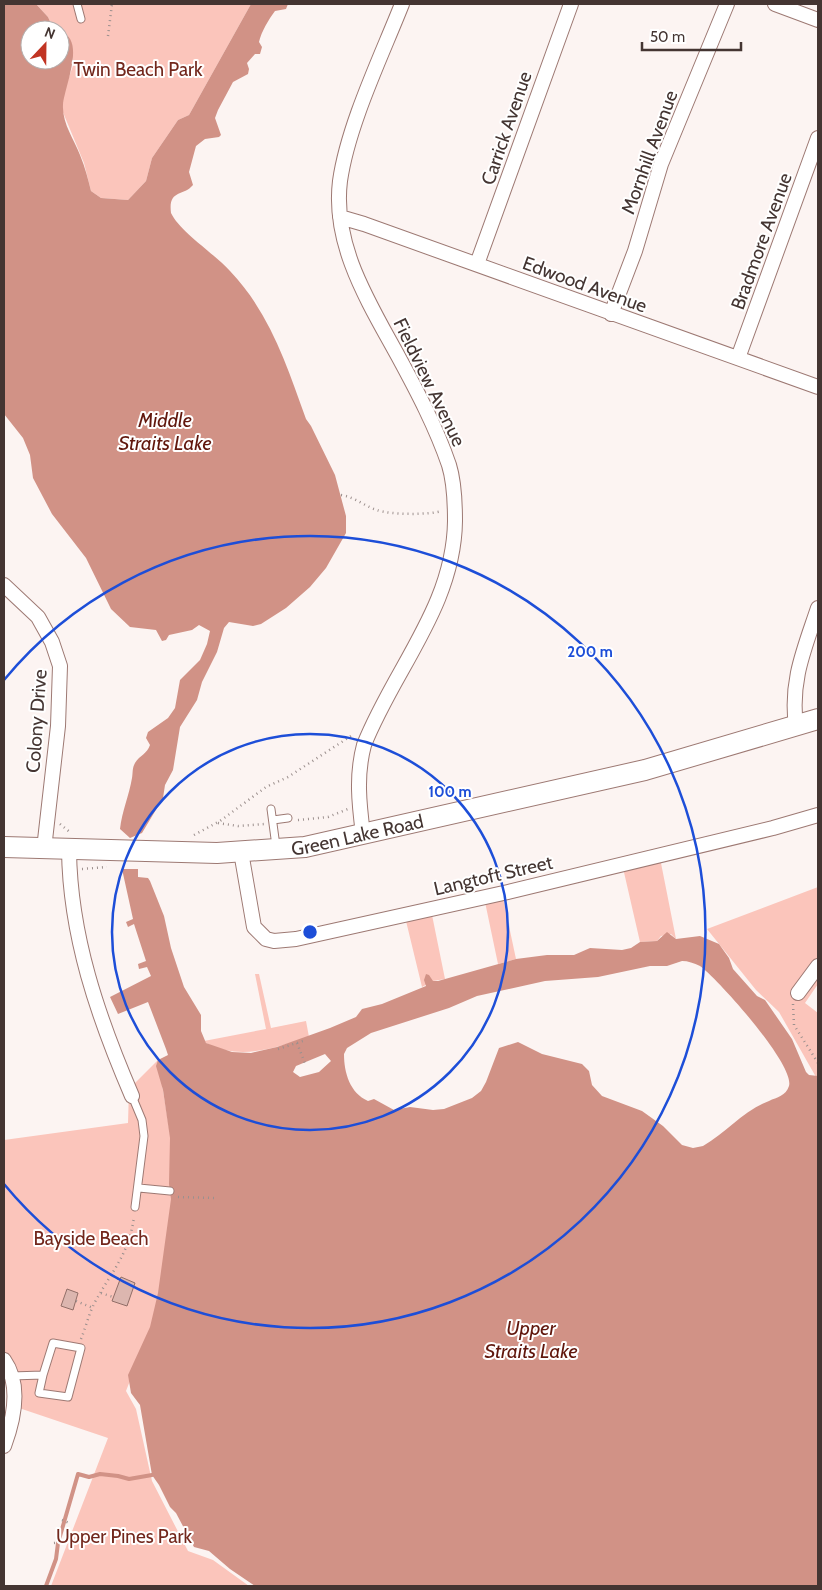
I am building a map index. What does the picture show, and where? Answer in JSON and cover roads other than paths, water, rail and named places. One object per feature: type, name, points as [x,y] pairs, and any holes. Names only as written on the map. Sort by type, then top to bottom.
[{"type":"street","name":"Fieldview Avenue","points":[[363,834],[358,793],[359,766],[370,729],[444,590],[451,558],[454,510],[450,467],[414,386],[356,278],[340,217],[340,182],[348,146],[402,4]]},
{"type":"street","name":"Carrick Avenue","points":[[477,264],[571,4]]},
{"type":"street","name":"Mornhill Avenue","points":[[611,314],[635,251],[661,164],[727,4]]},
{"type":"street","points":[[776,4],[818,20]]},
{"type":"street","name":"Bradmore Avenue","points":[[738,358],[818,138]]},
{"type":"street","name":"Edwood Avenue","points":[[340,217],[477,264],[611,314],[818,387]]},
{"type":"street","name":"Colony Drive","points":[[4,585],[38,617],[52,642],[60,666],[58,726],[44,849]]},
{"type":"street","points":[[796,726],[793,704],[795,678],[818,608]]},
{"type":"street","name":"Green Lake Road","points":[[4,847],[44,849],[72,843],[172,853],[241,852],[305,847],[645,770],[818,719]]},
{"type":"street","name":"Langtoft Street","points":[[241,852],[254,927],[261,935],[274,941],[319,934],[499,894],[773,828],[818,815]]},
{"type":"street","points":[[72,843],[71,901],[77,935],[100,1014],[132,1096]]},
{"type":"street","points":[[798,993],[818,966]]},
{"type":"street","points":[[4,1360],[11,1370],[14,1397],[12,1420],[4,1446]]},
{"type":"lane","points":[[77,4],[81,19]]},
{"type":"lane","points":[[271,809],[277,849]]},
{"type":"lane","points":[[273,820],[288,818]]},
{"type":"lane","points":[[132,1096],[142,1120],[144,1136],[139,1188],[135,1207]]},
{"type":"lane","points":[[139,1188],[169,1194]]},
{"type":"lane","points":[[53,1343],[81,1348],[68,1397],[39,1393],[43,1375],[53,1343]]},
{"type":"lane","points":[[12,1376],[43,1375]]},
{"type":"water","name":"Middle Straits Lake","points":[[4,4],[36,4],[49,20],[20,20],[20,70],[70,70],[70,40],[73,53],[72,64],[63,105],[66,125],[82,160],[91,191],[101,198],[128,200],[146,181],[152,158],[178,120],[189,115],[251,4],[288,4],[286,9],[275,11],[270,18],[260,38],[259,42],[262,47],[260,54],[255,54],[247,63],[248,74],[233,82],[218,110],[215,118],[221,135],[205,139],[196,146],[189,172],[193,185],[174,197],[171,213],[182,228],[224,264],[244,287],[267,322],[284,360],[306,419],[335,475],[346,516],[346,533],[326,568],[310,587],[286,608],[261,624],[253,626],[229,622],[224,628],[217,652],[202,682],[197,700],[180,727],[173,770],[165,785],[163,798],[142,833],[130,838],[120,829],[134,765],[150,745],[146,738],[148,732],[168,718],[175,708],[180,680],[200,660],[210,631],[199,625],[192,630],[169,635],[166,640],[162,641],[156,630],[130,627],[111,609],[86,558],[52,514],[33,478],[30,455],[23,438],[4,414]]},
{"type":"water","name":"Upper Straits Lake","points":[[122,869],[138,869],[138,877],[148,878],[150,881],[164,916],[171,948],[184,987],[201,1015],[201,1031],[206,1043],[232,1052],[251,1053],[277,1047],[330,1028],[356,1017],[362,1009],[382,1004],[426,986],[424,980],[426,974],[433,981],[438,981],[516,959],[547,955],[574,955],[590,948],[622,950],[631,948],[640,942],[657,941],[667,932],[676,939],[700,936],[719,944],[729,958],[733,969],[757,996],[765,1000],[792,1039],[806,1072],[809,1075],[818,1076],[818,1586],[255,1586],[230,1569],[209,1551],[194,1547],[176,1513],[170,1507],[152,1475],[140,1405],[131,1393],[128,1375],[150,1327],[158,1293],[171,1199],[169,1184],[170,1138],[163,1090],[156,1066],[158,1060],[168,1055],[148,1002],[118,1014],[110,997],[151,976],[147,967],[139,969],[138,964],[146,961],[134,924],[128,927],[126,922],[133,919]],"holes":[[[682,961],[700,966],[738,1004],[768,1042],[788,1075],[789,1086],[783,1094],[751,1110],[703,1146],[693,1148],[682,1145],[663,1126],[642,1111],[602,1096],[592,1085],[589,1071],[582,1064],[542,1054],[518,1042],[499,1048],[481,1091],[472,1098],[444,1109],[433,1110],[410,1107],[394,1110],[374,1099],[368,1101],[357,1093],[349,1082],[344,1054],[347,1048],[371,1033],[449,1008],[477,996],[545,981],[598,977],[650,966],[667,966]],[[325,1054],[331,1061],[319,1072],[300,1077],[293,1072],[296,1066]]]},
{"type":"waterway","points":[[46,1586],[56,1559],[58,1543],[78,1474],[89,1477],[100,1474],[129,1479],[152,1475]]},
{"type":"park label","name":"Twin Beach Park","points":[[138,69]]},
{"type":"park label","name":"Bayside Beach","points":[[91,1238]]},
{"type":"park label","name":"Upper Pines Park","points":[[124,1536]]}]
